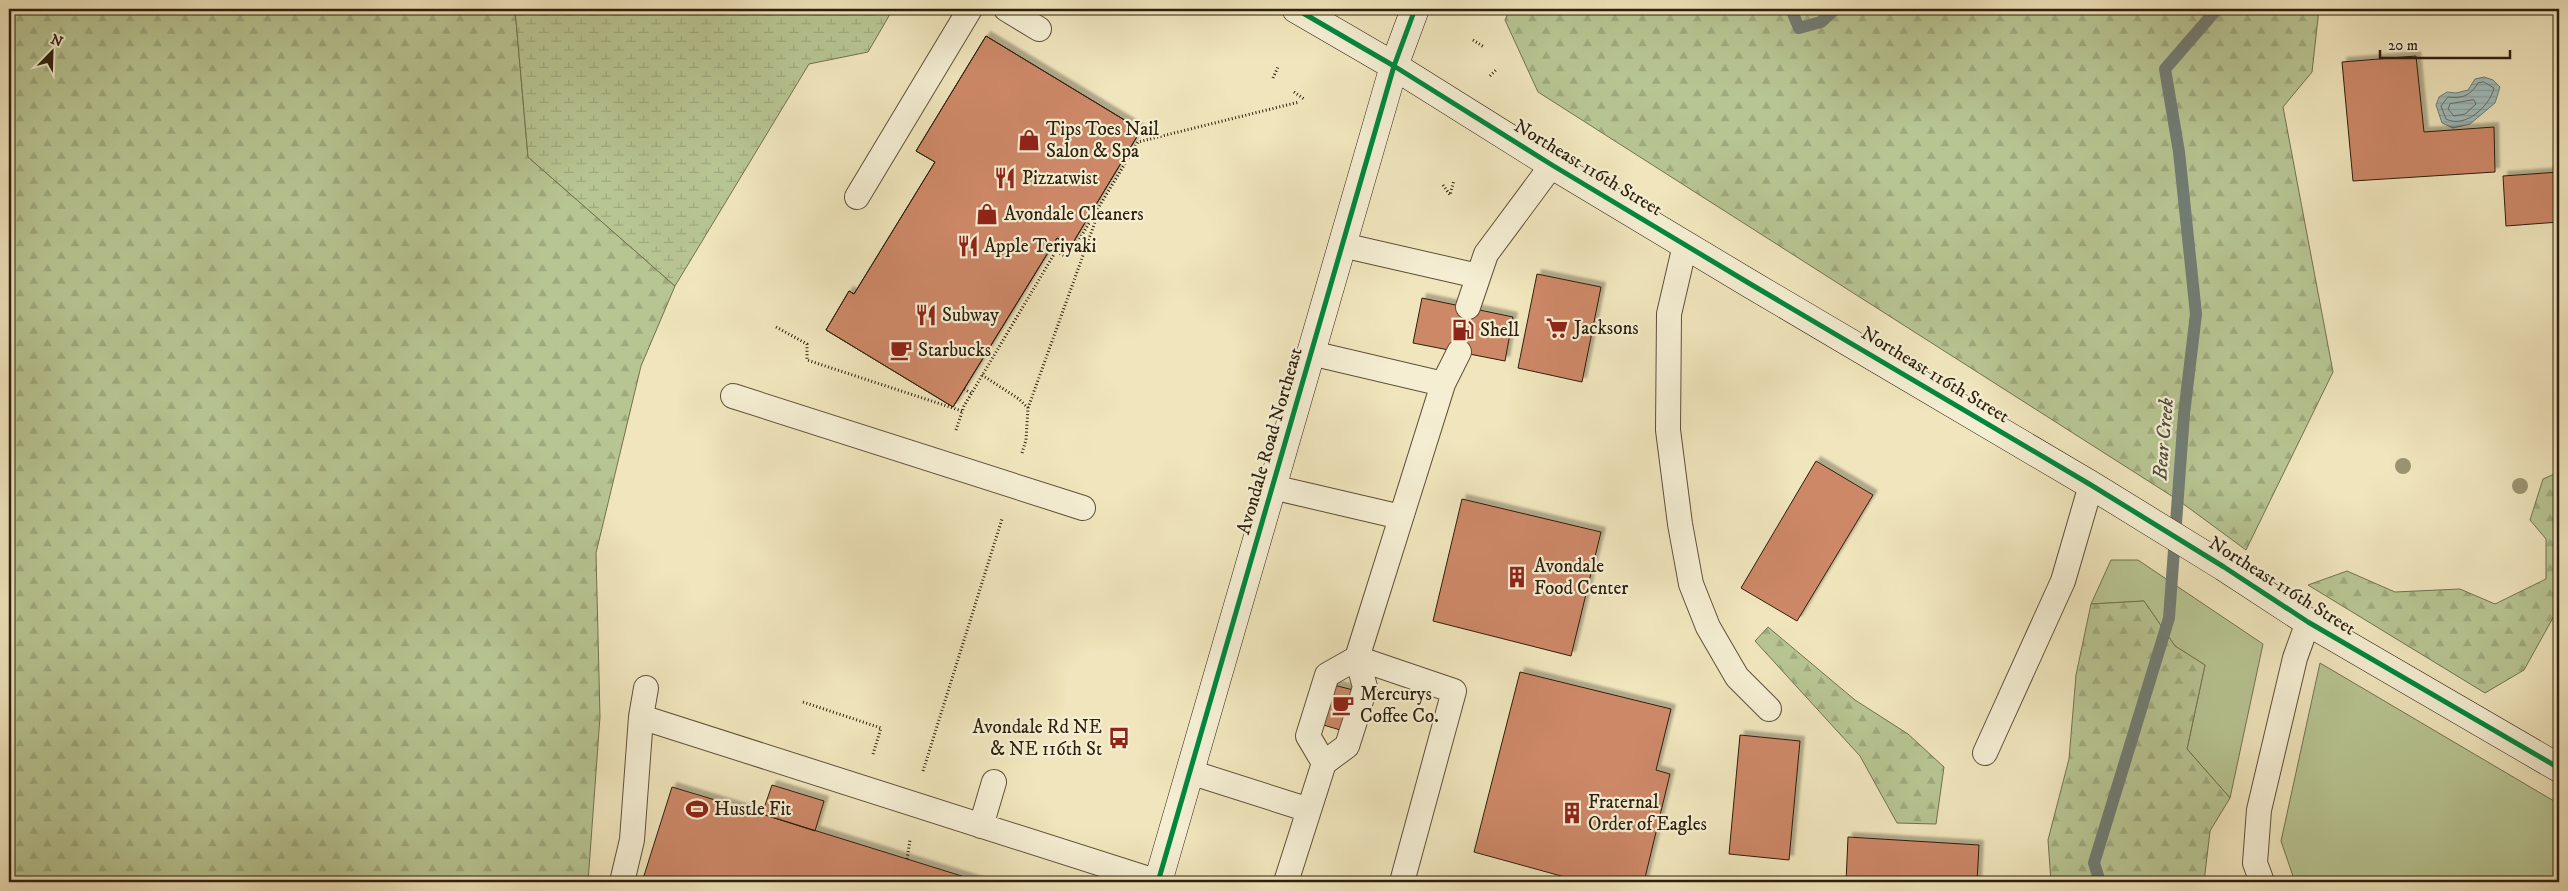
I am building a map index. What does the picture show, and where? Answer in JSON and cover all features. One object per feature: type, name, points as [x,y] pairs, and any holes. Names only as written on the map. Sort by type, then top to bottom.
[{"type":"street","name":"Northeast 116th Street","points":[[1296,9],[1394,66],[1552,165],[1685,245],[2138,513],[2308,622],[2559,768]]},
{"type":"street","name":"Avondale Road Northeast","points":[[1158,882],[1394,66],[1415,9]]},
{"type":"lane","points":[[857,197],[970,9]]},
{"type":"lane","points":[[1006,9],[1038,29]]},
{"type":"lane","points":[[1468,307],[1486,254],[1552,165]]},
{"type":"lane","points":[[1342,245],[1478,276]]},
{"type":"lane","points":[[1685,245],[1669,314],[1668,430],[1680,524],[1691,584],[1708,627],[1738,677],[1769,709]]},
{"type":"lane","points":[[1286,882],[1324,763],[1347,746],[1366,687],[1356,658],[1443,384],[1458,352]]},
{"type":"lane","points":[[1311,353],[1443,384]]},
{"type":"lane","points":[[733,396],[1083,508]]},
{"type":"lane","points":[[1985,753],[2063,581],[2091,485]]},
{"type":"lane","points":[[1272,487],[1401,517]]},
{"type":"lane","points":[[2262,882],[2255,863],[2258,810],[2295,658],[2308,622]]},
{"type":"lane","points":[[1324,763],[1308,736],[1318,701],[1327,675],[1356,658],[1454,691],[1402,882]]},
{"type":"lane","points":[[622,882],[632,840],[641,718],[646,688]]},
{"type":"lane","points":[[641,718],[1158,882]]},
{"type":"lane","points":[[1190,772],[1309,810]]},
{"type":"lane","points":[[981,826],[994,782]]},
{"type":"path","points":[[1473,40],[1484,47]]},
{"type":"path","points":[[1273,78],[1278,67]]},
{"type":"path","points":[[1490,76],[1496,70]]},
{"type":"path","points":[[1294,92],[1304,99]]},
{"type":"path","points":[[907,860],[913,803],[1026,440],[1028,408],[1107,189],[1138,142],[1299,102]]},
{"type":"path","points":[[1129,150],[1132,153]]},
{"type":"path","points":[[1442,185],[1450,195],[1454,180]]},
{"type":"path","points":[[944,464],[962,412],[971,394],[1052,256],[1056,251],[1068,258],[1085,226],[1102,202]]},
{"type":"path","points":[[1048,253],[1052,256]]},
{"type":"path","points":[[1028,284],[1034,288]]},
{"type":"path","points":[[1008,318],[1014,321]]},
{"type":"path","points":[[776,327],[807,344],[807,360],[962,412]]},
{"type":"path","points":[[986,353],[993,357]]},
{"type":"path","points":[[982,375],[1019,399],[1028,408]]},
{"type":"path","points":[[964,389],[971,394]]},
{"type":"path","points":[[803,702],[881,728],[862,788]]},
{"type":"green space","points":[[9,9],[515,9],[528,157],[675,286],[641,366],[596,553],[600,717],[588,882],[9,882]]},
{"type":"green space","points":[[515,9],[893,9],[868,52],[809,64],[675,286],[528,157]]},
{"type":"green space","points":[[1510,9],[2319,9],[2312,72],[2283,107],[2333,372],[2246,550],[2178,500],[1538,92],[1505,20]]},
{"type":"green space","points":[[2559,472],[2559,607],[2524,670],[2485,693],[2308,585],[2347,571],[2395,592],[2460,589],[2495,604],[2546,579],[2546,539],[2530,520],[2543,479]]},
{"type":"green space","points":[[2111,560],[2138,560],[2263,644],[2230,798],[2187,749],[2205,665],[2175,646],[2144,601],[2091,604]]},
{"type":"green space","points":[[2144,601],[2175,646],[2205,665],[2187,749],[2230,798],[2210,831],[2204,882],[2051,882],[2048,840],[2069,759],[2076,675],[2091,604]]},
{"type":"green space","points":[[1768,627],[1855,700],[1908,734],[1944,767],[1936,824],[1897,823],[1860,756],[1755,641]]},
{"type":"green space","points":[[2320,663],[2559,804],[2559,882],[2295,882],[2281,841]]},
{"type":"water","points":[[2484,77],[2493,80],[2500,87],[2495,103],[2470,124],[2453,128],[2442,123],[2436,105],[2439,97],[2447,92],[2456,93],[2468,90],[2475,79]]},
{"type":"building","points":[[986,36],[1141,130],[1071,246],[1057,238],[953,407],[826,330],[849,291],[854,294],[935,162],[916,151]]},
{"type":"building","points":[[986,36],[1141,130],[1071,246],[1057,238],[953,407],[826,330],[849,291],[854,294],[935,162],[916,151]]},
{"type":"building","points":[[2416,56],[2424,132],[2494,127],[2495,172],[2353,181],[2342,62]]},
{"type":"building","points":[[2559,172],[2559,222],[2506,226],[2503,176]]},
{"type":"building","points":[[1537,274],[1601,287],[1582,382],[1518,368]]},
{"type":"building","name":"Shell","points":[[1422,298],[1513,317],[1505,361],[1413,343]]},
{"type":"building","points":[[1816,461],[1873,495],[1797,621],[1741,588]]},
{"type":"building","name":"Avondale Food Center","points":[[1462,499],[1601,532],[1571,656],[1433,621]]},
{"type":"building","name":"Fraternal Order of Eagles","points":[[1520,672],[1671,709],[1656,770],[1670,774],[1644,882],[1583,882],[1474,852]]},
{"type":"building","points":[[1330,684],[1357,691],[1347,732],[1320,724]]},
{"type":"building","points":[[1740,735],[1800,741],[1789,860],[1729,854]]},
{"type":"building","points":[[772,785],[824,801],[815,831],[762,814]]},
{"type":"building","points":[[672,787],[762,814],[981,882],[642,882]]},
{"type":"building","points":[[1848,837],[1979,845],[1977,882],[1846,882]]},
{"type":"waterway","points":[[1791,9],[1799,28],[1821,22],[1835,9]]},
{"type":"waterway","name":"Bear Creek","points":[[2100,882],[2094,863],[2169,618],[2184,414],[2196,314],[2179,152],[2165,69],[2217,9]]},
{"type":"cycle path","points":[[1296,9],[1394,66],[1552,165],[1752,285],[2091,485],[2224,567],[2308,622],[2559,768]]},
{"type":"cycle path","points":[[1158,882],[1394,66],[1415,9]]},
{"type":"place","name":"Tips Toes Nail Salon & Spa","points":[[1029,140]]},
{"type":"place","name":"Pizzatwist","points":[[1005,178]]},
{"type":"place","name":"Avondale Cleaners","points":[[987,214]]},
{"type":"place","name":"Apple Teriyaki","points":[[968,246]]},
{"type":"place","name":"Subway","points":[[926,315]]},
{"type":"place","name":"Jacksons","points":[[1557,328]]},
{"type":"place","name":"Shell","points":[[1463,330]]},
{"type":"place","name":"Starbucks","points":[[901,350]]},
{"type":"place","name":"Avondale Food Center","points":[[1517,577]]},
{"type":"place","name":"Mercurys Coffee Co.","points":[[1343,705]]},
{"type":"place","name":"Avondale Rd NE & NE 116th St","points":[[1119,738]]},
{"type":"place","name":"Hustle Fit","points":[[697,809]]},
{"type":"place","name":"Fraternal Order of Eagles","points":[[1572,813]]}]
